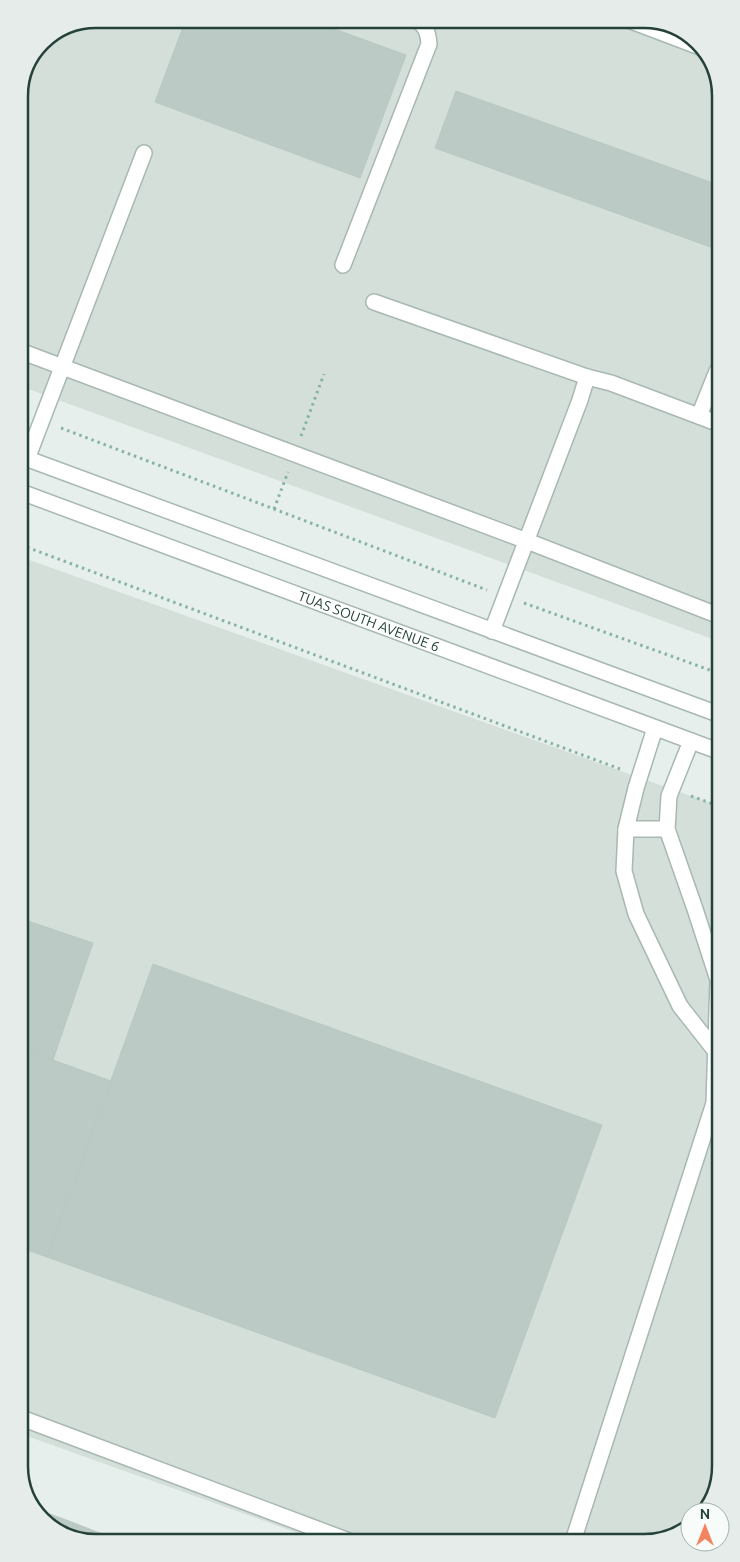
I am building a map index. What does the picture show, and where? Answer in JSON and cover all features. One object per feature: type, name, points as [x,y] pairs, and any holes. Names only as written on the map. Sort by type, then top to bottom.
[{"type":"street","points":[[342,266],[429,44],[428,31],[426,28]]},
{"type":"street","points":[[651,28],[684,41]]},
{"type":"street","points":[[28,449],[42,421],[144,153]]},
{"type":"street","points":[[374,302],[587,377],[612,383],[712,421]]},
{"type":"street","points":[[28,354],[527,541],[712,613]]},
{"type":"street","points":[[492,631],[580,400],[587,377]]},
{"type":"street","points":[[699,416],[712,384]]},
{"type":"street","points":[[28,458],[712,712]]},
{"type":"street","name":"TUAS SOUTH AVENUE 6","points":[[28,495],[712,749]]},
{"type":"street","points":[[655,728],[626,829],[624,871],[636,914],[680,1006],[712,1047]]},
{"type":"street","points":[[691,741],[669,796],[667,829],[712,961]]},
{"type":"street","points":[[626,829],[667,829]]},
{"type":"street","points":[[575,1534],[712,1109]]},
{"type":"street","points":[[28,1421],[330,1534]]},
{"type":"path","points":[[42,421],[505,596],[712,671]]},
{"type":"path","points":[[28,548],[640,777]]},
{"type":"path","points":[[672,789],[712,804]]},
{"type":"shaded area","points":[[96,28],[648,28],[666,31],[682,39],[698,54],[703,62],[711,83],[712,96],[712,639],[28,389],[28,92],[30,78],[39,58],[58,39],[83,29]]},
{"type":"shaded area","points":[[28,559],[712,804],[712,1475],[702,1502],[680,1502],[680,1524],[657,1533],[300,1534],[28,1436]]},
{"type":"building","points":[[183,28],[332,28],[406,55],[360,178],[155,102]]},
{"type":"building","points":[[456,91],[712,183],[712,248],[435,148]]},
{"type":"building","points":[[28,921],[93,943],[53,1060],[28,1051]]},
{"type":"building","points":[[153,964],[602,1125],[495,1418],[47,1257]]},
{"type":"building","points":[[28,1051],[111,1081],[47,1257],[28,1250]]},
{"type":"building","points":[[46,1513],[69,1521],[67,1527],[51,1518]]},
{"type":"building","points":[[69,1521],[102,1534],[83,1533],[67,1527]]}]
